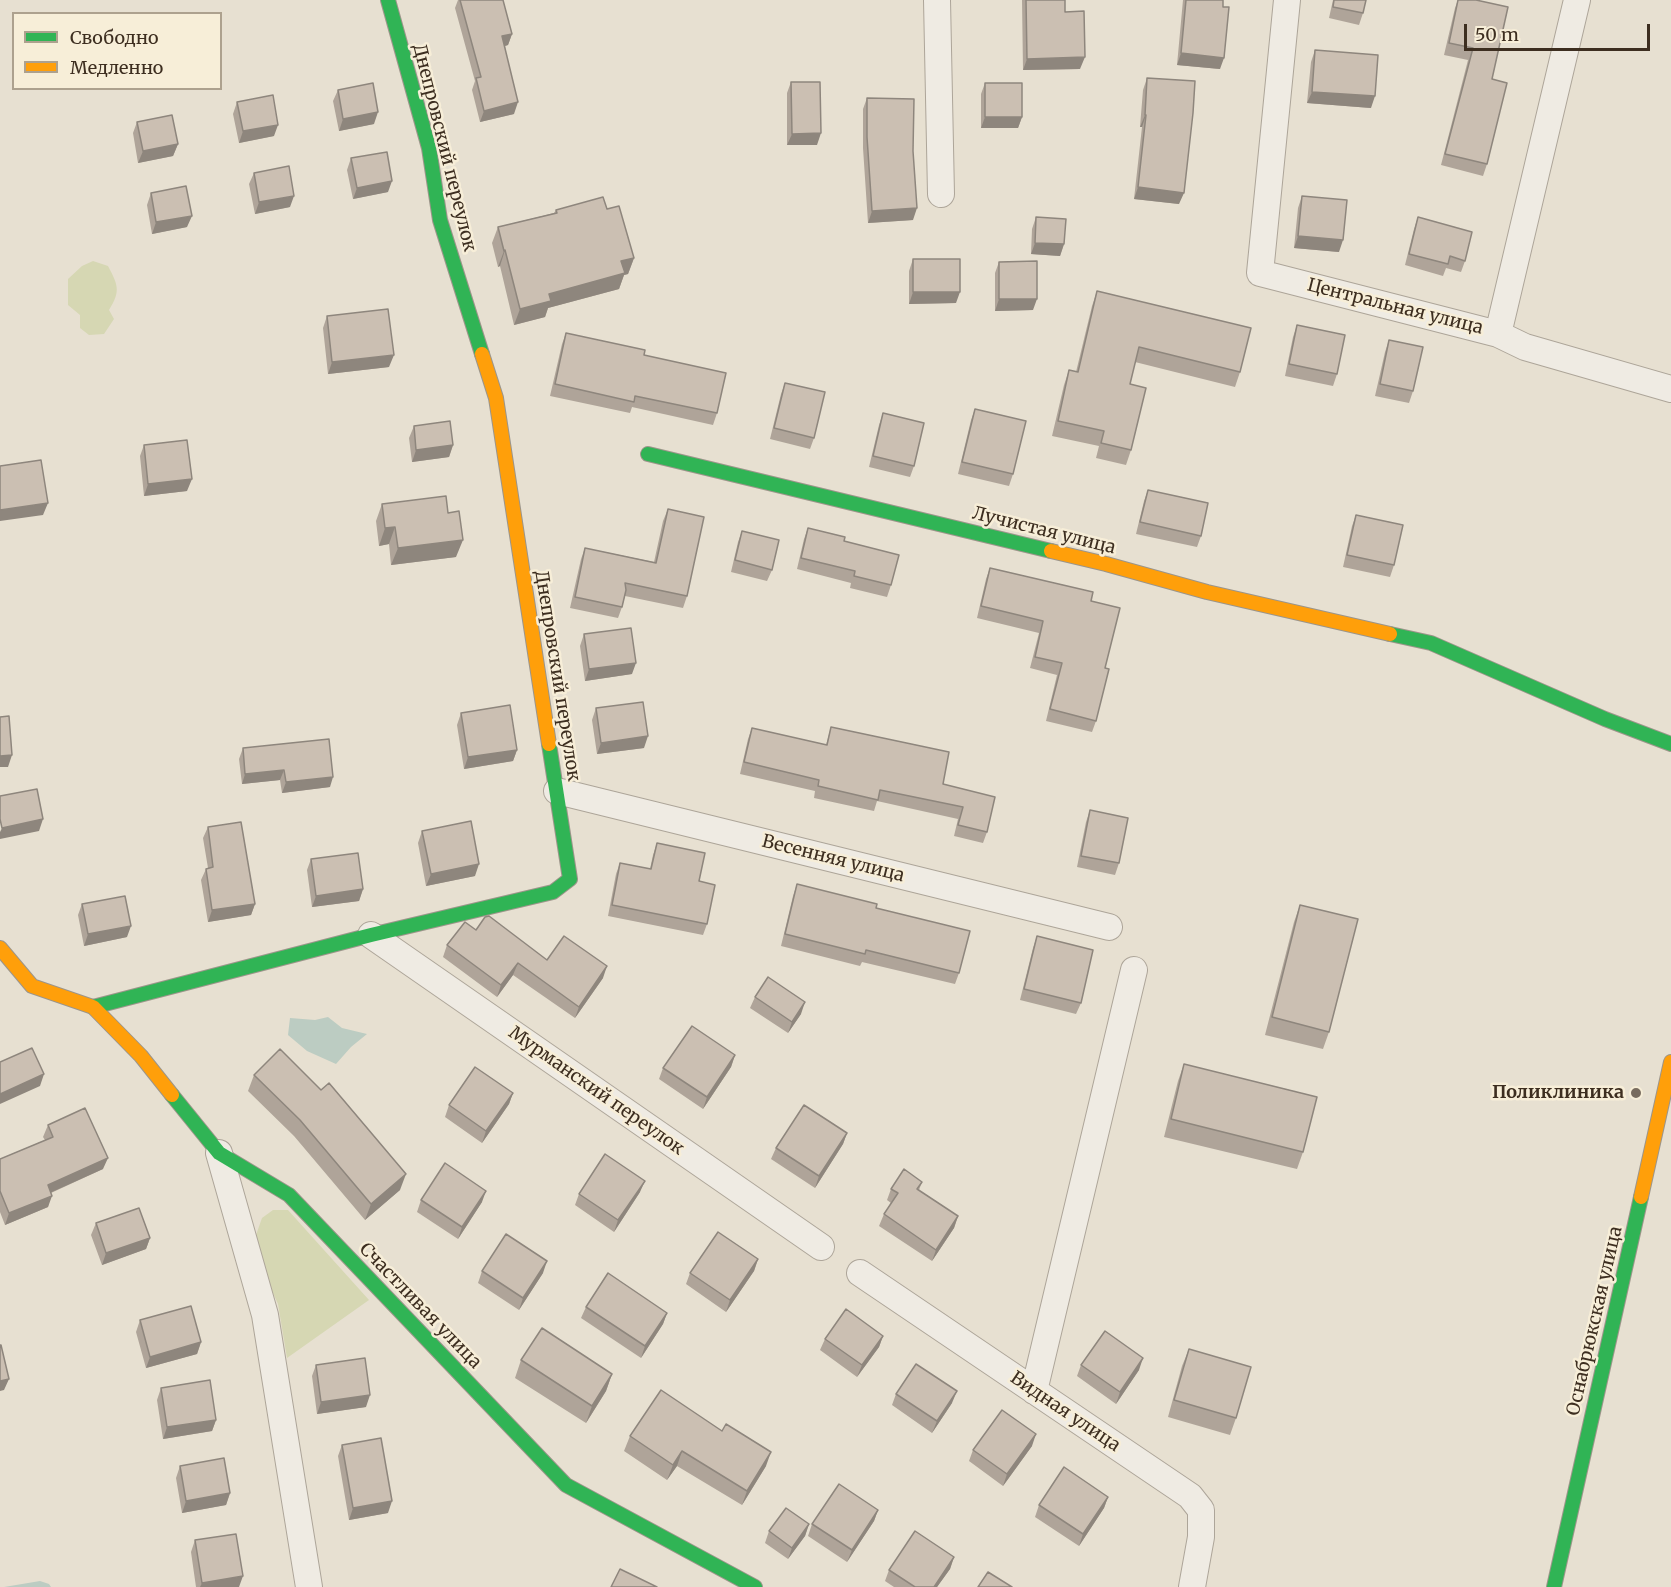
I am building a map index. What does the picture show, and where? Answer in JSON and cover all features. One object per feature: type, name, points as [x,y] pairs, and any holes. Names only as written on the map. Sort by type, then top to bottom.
[{"type":"street","name":"Днепровский переулок","points":[[93,1007],[371,935],[553,892],[570,879],[496,398],[440,220],[429,148],[388,0]]},
{"type":"street","points":[[937,0],[941,194]]},
{"type":"street","name":"Центральная улица","points":[[1287,0],[1260,273],[1498,334],[1577,0]]},
{"type":"street","points":[[1498,334],[1525,347],[1671,389]]},
{"type":"street","name":"Лучистая улица","points":[[648,454],[1106,564],[1208,592],[1431,643],[1605,719],[1671,744]]},
{"type":"street","name":"Весенняя улица","points":[[557,791],[1109,927]]},
{"type":"street","name":"Мурманский переулок","points":[[371,935],[820,1247]]},
{"type":"street","points":[[0,948],[32,986],[93,1007]]},
{"type":"street","points":[[1034,1390],[1134,970]]},
{"type":"street","name":"Счастливая улица","points":[[93,1007],[141,1056],[219,1153],[289,1195],[566,1485],[755,1587]]},
{"type":"street","name":"Оснабрюкская улица","points":[[1554,1587],[1671,1062]]},
{"type":"street","points":[[219,1153],[265,1315],[309,1587]]},
{"type":"street","name":"Видная улица","points":[[860,1273],[1190,1496],[1201,1510],[1201,1537],[1192,1587]]},
{"type":"green space","points":[[93,261],[108,266],[116,283],[117,293],[109,310],[114,319],[104,334],[89,335],[80,328],[80,315],[68,305],[68,279],[82,266]]},
{"type":"green space","points":[[273,1210],[288,1210],[369,1300],[287,1358],[278,1304],[256,1256],[256,1235],[262,1218]]},
{"type":"shaded area","points":[[328,1017],[342,1028],[367,1034],[336,1064],[307,1051],[288,1035],[290,1018],[315,1020]]},
{"type":"shaded area","points":[[40,1581],[51,1587],[4,1587]]},
{"type":"building","points":[[460,0],[503,0],[512,34],[502,36],[518,102],[484,111],[476,78],[481,77]]},
{"type":"building","points":[[1026,0],[1065,0],[1065,12],[1084,11],[1085,57],[1027,59]]},
{"type":"building","points":[[1186,0],[1223,0],[1223,7],[1229,7],[1224,58],[1181,53]]},
{"type":"building","points":[[1334,0],[1366,0],[1363,13],[1333,7]]},
{"type":"building","points":[[1458,0],[1476,0],[1508,7],[1492,79],[1507,83],[1487,164],[1445,154],[1473,48],[1449,43]]},
{"type":"building","points":[[1315,50],[1378,55],[1375,96],[1312,92]]},
{"type":"building","points":[[1147,78],[1195,81],[1184,193],[1138,187],[1146,115]]},
{"type":"building","points":[[791,82],[820,82],[821,133],[792,134]]},
{"type":"building","points":[[373,83],[378,112],[343,119],[338,90]]},
{"type":"building","points":[[985,83],[1022,83],[1022,117],[985,117]]},
{"type":"building","points":[[273,95],[278,125],[243,131],[237,102]]},
{"type":"building","points":[[867,98],[914,99],[913,151],[917,208],[872,211]]},
{"type":"building","points":[[172,115],[178,144],[143,151],[137,122]]},
{"type":"building","points":[[387,152],[392,181],[357,188],[351,158]]},
{"type":"building","points":[[289,166],[294,196],[259,202],[254,173]]},
{"type":"building","points":[[186,186],[192,216],[156,222],[151,193]]},
{"type":"building","points":[[1302,196],[1347,200],[1343,240],[1298,236]]},
{"type":"building","points":[[603,197],[607,209],[619,206],[634,258],[621,261],[625,273],[549,294],[551,301],[520,309],[498,227],[557,213],[556,210]]},
{"type":"building","points":[[1036,217],[1066,219],[1064,244],[1035,243]]},
{"type":"building","points":[[1418,217],[1472,232],[1465,261],[1450,256],[1448,264],[1409,254]]},
{"type":"building","points":[[913,259],[960,259],[960,292],[913,292]]},
{"type":"building","points":[[1037,261],[1037,299],[999,299],[999,262]]},
{"type":"building","points":[[1097,291],[1251,328],[1240,372],[1139,347],[1130,384],[1146,388],[1131,450],[1101,443],[1104,431],[1058,421],[1069,370],[1078,372]]},
{"type":"building","points":[[388,309],[394,355],[332,362],[327,316]]},
{"type":"building","points":[[1297,325],[1345,335],[1337,374],[1289,364]]},
{"type":"building","points":[[566,333],[645,350],[644,355],[726,373],[717,413],[635,396],[634,402],[555,384]]},
{"type":"building","points":[[1389,340],[1423,347],[1413,391],[1380,384]]},
{"type":"building","points":[[785,383],[825,392],[814,438],[774,428]]},
{"type":"building","points":[[975,409],[1026,421],[1013,474],[962,462]]},
{"type":"building","points":[[883,413],[924,423],[914,466],[873,456]]},
{"type":"building","points":[[450,421],[453,445],[416,450],[414,426]]},
{"type":"building","points":[[187,440],[192,479],[148,484],[144,445]]},
{"type":"building","points":[[41,460],[48,503],[0,510],[0,466]]},
{"type":"building","points":[[1148,490],[1208,503],[1201,536],[1140,522]]},
{"type":"building","points":[[446,496],[448,513],[459,511],[463,540],[398,548],[395,527],[385,528],[382,504]]},
{"type":"building","points":[[668,509],[704,517],[687,596],[625,583],[626,590],[622,607],[575,597],[585,548],[656,563]]},
{"type":"building","points":[[1356,515],[1403,525],[1394,565],[1347,555]]},
{"type":"building","points":[[808,528],[845,537],[844,541],[899,555],[891,585],[854,576],[855,571],[801,558]]},
{"type":"building","points":[[742,531],[779,540],[772,570],[735,560]]},
{"type":"building","points":[[990,568],[1093,592],[1091,601],[1120,608],[1105,668],[1109,669],[1096,721],[1050,709],[1062,663],[1035,657],[1043,621],[981,606]]},
{"type":"building","points":[[631,628],[636,663],[589,669],[584,634]]},
{"type":"building","points":[[643,702],[648,736],[601,743],[596,708]]},
{"type":"building","points":[[510,705],[517,750],[468,757],[461,713]]},
{"type":"building","points":[[9,716],[12,755],[0,756],[0,717]]},
{"type":"building","points":[[831,727],[949,752],[943,784],[995,797],[987,832],[958,825],[963,807],[880,790],[878,800],[818,786],[819,780],[744,762],[752,728],[827,745]]},
{"type":"building","points":[[329,739],[333,777],[286,782],[284,770],[245,774],[243,748]]},
{"type":"building","points":[[37,789],[43,819],[2,828],[0,796]]},
{"type":"building","points":[[1090,810],[1128,818],[1119,863],[1081,856]]},
{"type":"building","points":[[471,821],[479,864],[431,874],[422,831]]},
{"type":"building","points":[[241,822],[255,904],[212,910],[206,869],[213,867],[208,827]]},
{"type":"building","points":[[657,843],[705,853],[699,881],[715,885],[707,924],[612,905],[620,863],[651,869]]},
{"type":"building","points":[[358,853],[363,889],[316,896],[311,859]]},
{"type":"building","points":[[797,884],[877,904],[876,908],[970,931],[959,973],[866,950],[865,954],[785,934]]},
{"type":"building","points":[[125,896],[131,926],[88,934],[82,904]]},
{"type":"building","points":[[1300,905],[1358,919],[1329,1032],[1272,1017]]},
{"type":"building","points":[[489,916],[547,960],[564,936],[607,966],[579,1007],[518,963],[501,985],[447,945],[465,922],[476,930],[485,917]]},
{"type":"building","points":[[1037,936],[1093,950],[1081,1003],[1024,989]]},
{"type":"building","points":[[768,977],[805,1002],[792,1022],[755,997]]},
{"type":"building","points":[[692,1026],[735,1055],[707,1097],[663,1068]]},
{"type":"building","points":[[32,1048],[44,1074],[0,1094],[0,1062]]},
{"type":"building","points":[[280,1049],[321,1090],[329,1083],[406,1174],[371,1204],[300,1120],[254,1075]]},
{"type":"building","points":[[1184,1064],[1317,1097],[1303,1152],[1171,1119]]},
{"type":"building","points":[[475,1067],[513,1093],[486,1131],[449,1105]]},
{"type":"building","points":[[804,1105],[847,1133],[819,1176],[776,1148]]},
{"type":"building","points":[[85,1108],[108,1158],[48,1185],[52,1196],[9,1213],[0,1191],[0,1159],[53,1137],[48,1125]]},
{"type":"building","points":[[605,1154],[645,1181],[618,1220],[579,1194]]},
{"type":"building","points":[[445,1163],[486,1191],[462,1227],[421,1200]]},
{"type":"building","points":[[904,1169],[922,1182],[917,1189],[958,1216],[936,1250],[884,1214],[898,1193],[891,1189]]},
{"type":"building","points":[[139,1208],[150,1238],[106,1253],[96,1223]]},
{"type":"building","points":[[718,1232],[758,1259],[730,1300],[690,1273]]},
{"type":"building","points":[[506,1234],[547,1261],[523,1298],[482,1271]]},
{"type":"building","points":[[608,1273],[667,1313],[645,1346],[586,1307]]},
{"type":"building","points":[[191,1306],[201,1342],[150,1357],[140,1320]]},
{"type":"building","points":[[846,1309],[883,1336],[862,1365],[825,1339]]},
{"type":"building","points":[[542,1328],[612,1374],[592,1406],[521,1360]]},
{"type":"building","points":[[1105,1331],[1143,1358],[1120,1392],[1081,1365]]},
{"type":"building","points":[[0,1345],[9,1379],[0,1381]]},
{"type":"building","points":[[1189,1349],[1251,1367],[1236,1418],[1174,1400]]},
{"type":"building","points":[[365,1358],[370,1395],[321,1402],[316,1365]]},
{"type":"building","points":[[916,1364],[957,1391],[937,1421],[896,1394]]},
{"type":"building","points":[[210,1380],[216,1420],[167,1427],[161,1388]]},
{"type":"building","points":[[661,1390],[722,1431],[726,1424],[771,1452],[747,1491],[682,1451],[673,1465],[630,1436]]},
{"type":"building","points":[[1002,1410],[1036,1434],[1007,1474],[973,1450]]},
{"type":"building","points":[[381,1438],[392,1501],[353,1508],[342,1445]]},
{"type":"building","points":[[224,1458],[230,1493],[186,1501],[180,1466]]},
{"type":"building","points":[[1064,1467],[1108,1497],[1083,1534],[1039,1505]]},
{"type":"building","points":[[839,1484],[878,1510],[852,1550],[812,1524]]},
{"type":"building","points":[[786,1508],[809,1524],[792,1548],[769,1531]]},
{"type":"building","points":[[915,1531],[954,1557],[934,1587],[915,1587],[889,1570]]},
{"type":"building","points":[[236,1534],[243,1576],[202,1583],[195,1540]]},
{"type":"building","points":[[620,1569],[657,1587],[611,1587]]},
{"type":"building","points":[[988,1572],[1012,1587],[978,1587]]},
{"type":"traffic: fast","points":[[388,0],[429,148],[440,220],[482,354]]},
{"type":"traffic: fast","points":[[648,454],[1051,551]]},
{"type":"traffic: fast","points":[[1390,634],[1431,643],[1605,719],[1671,744]]},
{"type":"traffic: fast","points":[[93,1007],[371,935],[553,892],[570,879],[549,744]]},
{"type":"traffic: fast","points":[[172,1095],[219,1153],[289,1195],[566,1485],[755,1587]]},
{"type":"traffic: fast","points":[[1554,1587],[1641,1197]]},
{"type":"traffic: slow","points":[[482,354],[496,398],[549,744]]},
{"type":"traffic: slow","points":[[1051,551],[1207,592],[1390,634]]},
{"type":"traffic: slow","points":[[0,948],[32,986],[93,1007],[141,1056],[172,1095]]},
{"type":"traffic: slow","points":[[1641,1197],[1671,1062]]},
{"type":"place","name":"Поликлиника","points":[[1636,1093]]}]
